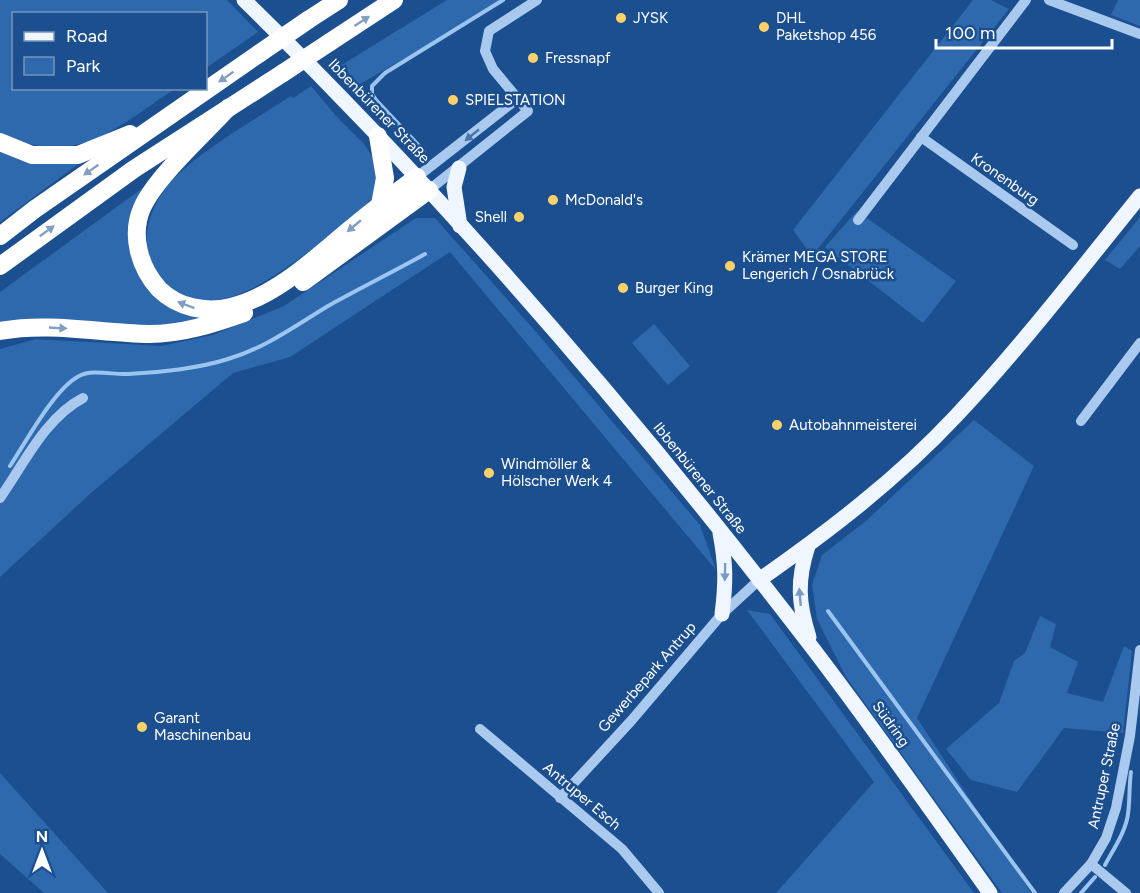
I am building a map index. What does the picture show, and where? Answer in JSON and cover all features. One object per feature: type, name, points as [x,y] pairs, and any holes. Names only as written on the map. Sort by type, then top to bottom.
[{"type":"highway","points":[[207,90],[339,0]]},
{"type":"highway","points":[[0,266],[134,170],[394,0]]},
{"type":"highway","points":[[0,236],[35,209],[207,90]]},
{"type":"highway","points":[[0,142],[32,155],[78,155],[124,137],[191,101]]},
{"type":"highway","points":[[228,108],[164,176],[142,209],[137,242],[140,256],[153,281],[172,299],[198,309],[212,310],[232,307],[256,298],[307,265],[380,205],[423,184]]},
{"type":"highway","points":[[378,136],[386,178],[380,205]]},
{"type":"highway","points":[[0,332],[37,327],[151,334],[188,330],[245,313],[291,290],[346,252],[423,184]]},
{"type":"main road","name":"Ibbenbürener Straße","points":[[244,0],[423,184],[633,424],[759,580]]},
{"type":"main road","points":[[459,168],[454,187],[460,226]]},
{"type":"main road","points":[[759,580],[808,546],[891,478],[955,417],[1140,196]]},
{"type":"main road","points":[[719,530],[726,560],[722,614]]},
{"type":"main road","points":[[808,546],[799,587],[801,614],[813,648]]},
{"type":"main road","name":"Südring","points":[[759,580],[813,648],[990,893]]},
{"type":"street","points":[[423,184],[459,168],[528,111],[493,69],[485,51],[489,31],[537,0]]},
{"type":"street","points":[[858,220],[1026,0]]},
{"type":"street","points":[[1049,0],[1140,34]]},
{"type":"street","points":[[423,184],[517,99]]},
{"type":"street","name":"Kronenburg","points":[[921,137],[1073,245]]},
{"type":"street","points":[[1081,421],[1140,343]]},
{"type":"street","points":[[0,498],[62,411],[84,398]]},
{"type":"street","name":"Gewerbepark Antrup","points":[[560,798],[631,721],[722,614],[759,580]]},
{"type":"street","name":"Antruper Straße","points":[[1064,893],[1091,864],[1106,838],[1116,808],[1130,736],[1140,650]]},
{"type":"street","name":"Antruper Esch","points":[[480,729],[622,849],[659,893]]},
{"type":"street","points":[[1091,864],[1126,893]]},
{"type":"green space","points":[[0,0],[227,0],[258,32],[207,67],[207,12],[12,12],[12,90],[174,90],[113,130],[94,140],[74,146],[52,147],[28,144],[0,134]]},
{"type":"green space","points":[[447,0],[506,0],[353,88],[335,69]]},
{"type":"green space","points":[[973,0],[991,0],[1009,9],[812,256],[793,230]]},
{"type":"green space","points":[[1118,0],[1140,0],[1140,26],[1111,15]]},
{"type":"green space","points":[[311,86],[364,144],[372,156],[378,169],[374,197],[325,240],[257,286],[220,300],[201,301],[184,296],[168,284],[149,255],[148,227],[158,200],[174,179],[204,153],[291,96],[293,98]]},
{"type":"green space","points":[[0,148],[85,159],[0,222]]},
{"type":"green space","points":[[151,182],[143,199],[142,272],[214,314],[194,325],[0,328],[0,292]]},
{"type":"green space","points":[[857,211],[956,281],[923,323],[825,247]]},
{"type":"green space","points":[[1140,217],[1140,246],[1120,269],[1105,260]]},
{"type":"green space","points":[[416,218],[435,218],[537,333],[700,525],[716,570],[450,252],[290,357],[233,373],[91,493],[0,577],[0,349],[36,339],[161,346],[213,335],[284,306]]},
{"type":"green space","points":[[654,324],[690,366],[668,385],[632,343]]},
{"type":"green space","points":[[974,420],[1034,466],[917,718],[1031,893],[1002,893],[846,677],[817,619],[812,585],[822,555],[867,520]]},
{"type":"green space","points":[[747,610],[770,614],[974,893],[776,893],[874,782]]},
{"type":"green space","points":[[1040,616],[1056,624],[1050,647],[1078,662],[1067,693],[1103,702],[1124,646],[1132,651],[1123,733],[1064,728],[1017,792],[971,780],[946,749],[999,703],[1014,661],[1025,653]]},
{"type":"green space","points":[[0,773],[108,893],[44,893],[0,854]]},
{"type":"waterway","points":[[424,151],[376,100],[372,94],[372,86],[385,73],[503,0]]},
{"type":"waterway","points":[[10,466],[50,404],[79,376],[90,373],[128,374],[179,370],[242,354],[267,343],[328,306],[425,254]]},
{"type":"waterway","points":[[828,611],[1035,893]]},
{"type":"waterway","points":[[1105,865],[1127,820],[1131,772]]},
{"type":"waterway","points":[[1081,893],[1095,877]]},
{"type":"place","name":"JYSK","points":[[621,18]]},
{"type":"place","name":"DHL Paketshop 456","points":[[764,27]]},
{"type":"place","name":"Fressnapf","points":[[533,58]]},
{"type":"place","name":"SPIELSTATION","points":[[453,100]]},
{"type":"place","name":"McDonald's","points":[[553,200]]},
{"type":"place","name":"Shell","points":[[519,217]]},
{"type":"place","name":"Krämer MEGA STORE Lengerich / Osnabrück","points":[[730,266]]},
{"type":"place","name":"Burger King","points":[[623,288]]},
{"type":"place","name":"Autobahnmeisterei","points":[[777,425]]},
{"type":"place","name":"Windmöller & Hölscher Werk 4","points":[[489,473]]},
{"type":"place","name":"Garant Maschinenbau","points":[[142,727]]}]
